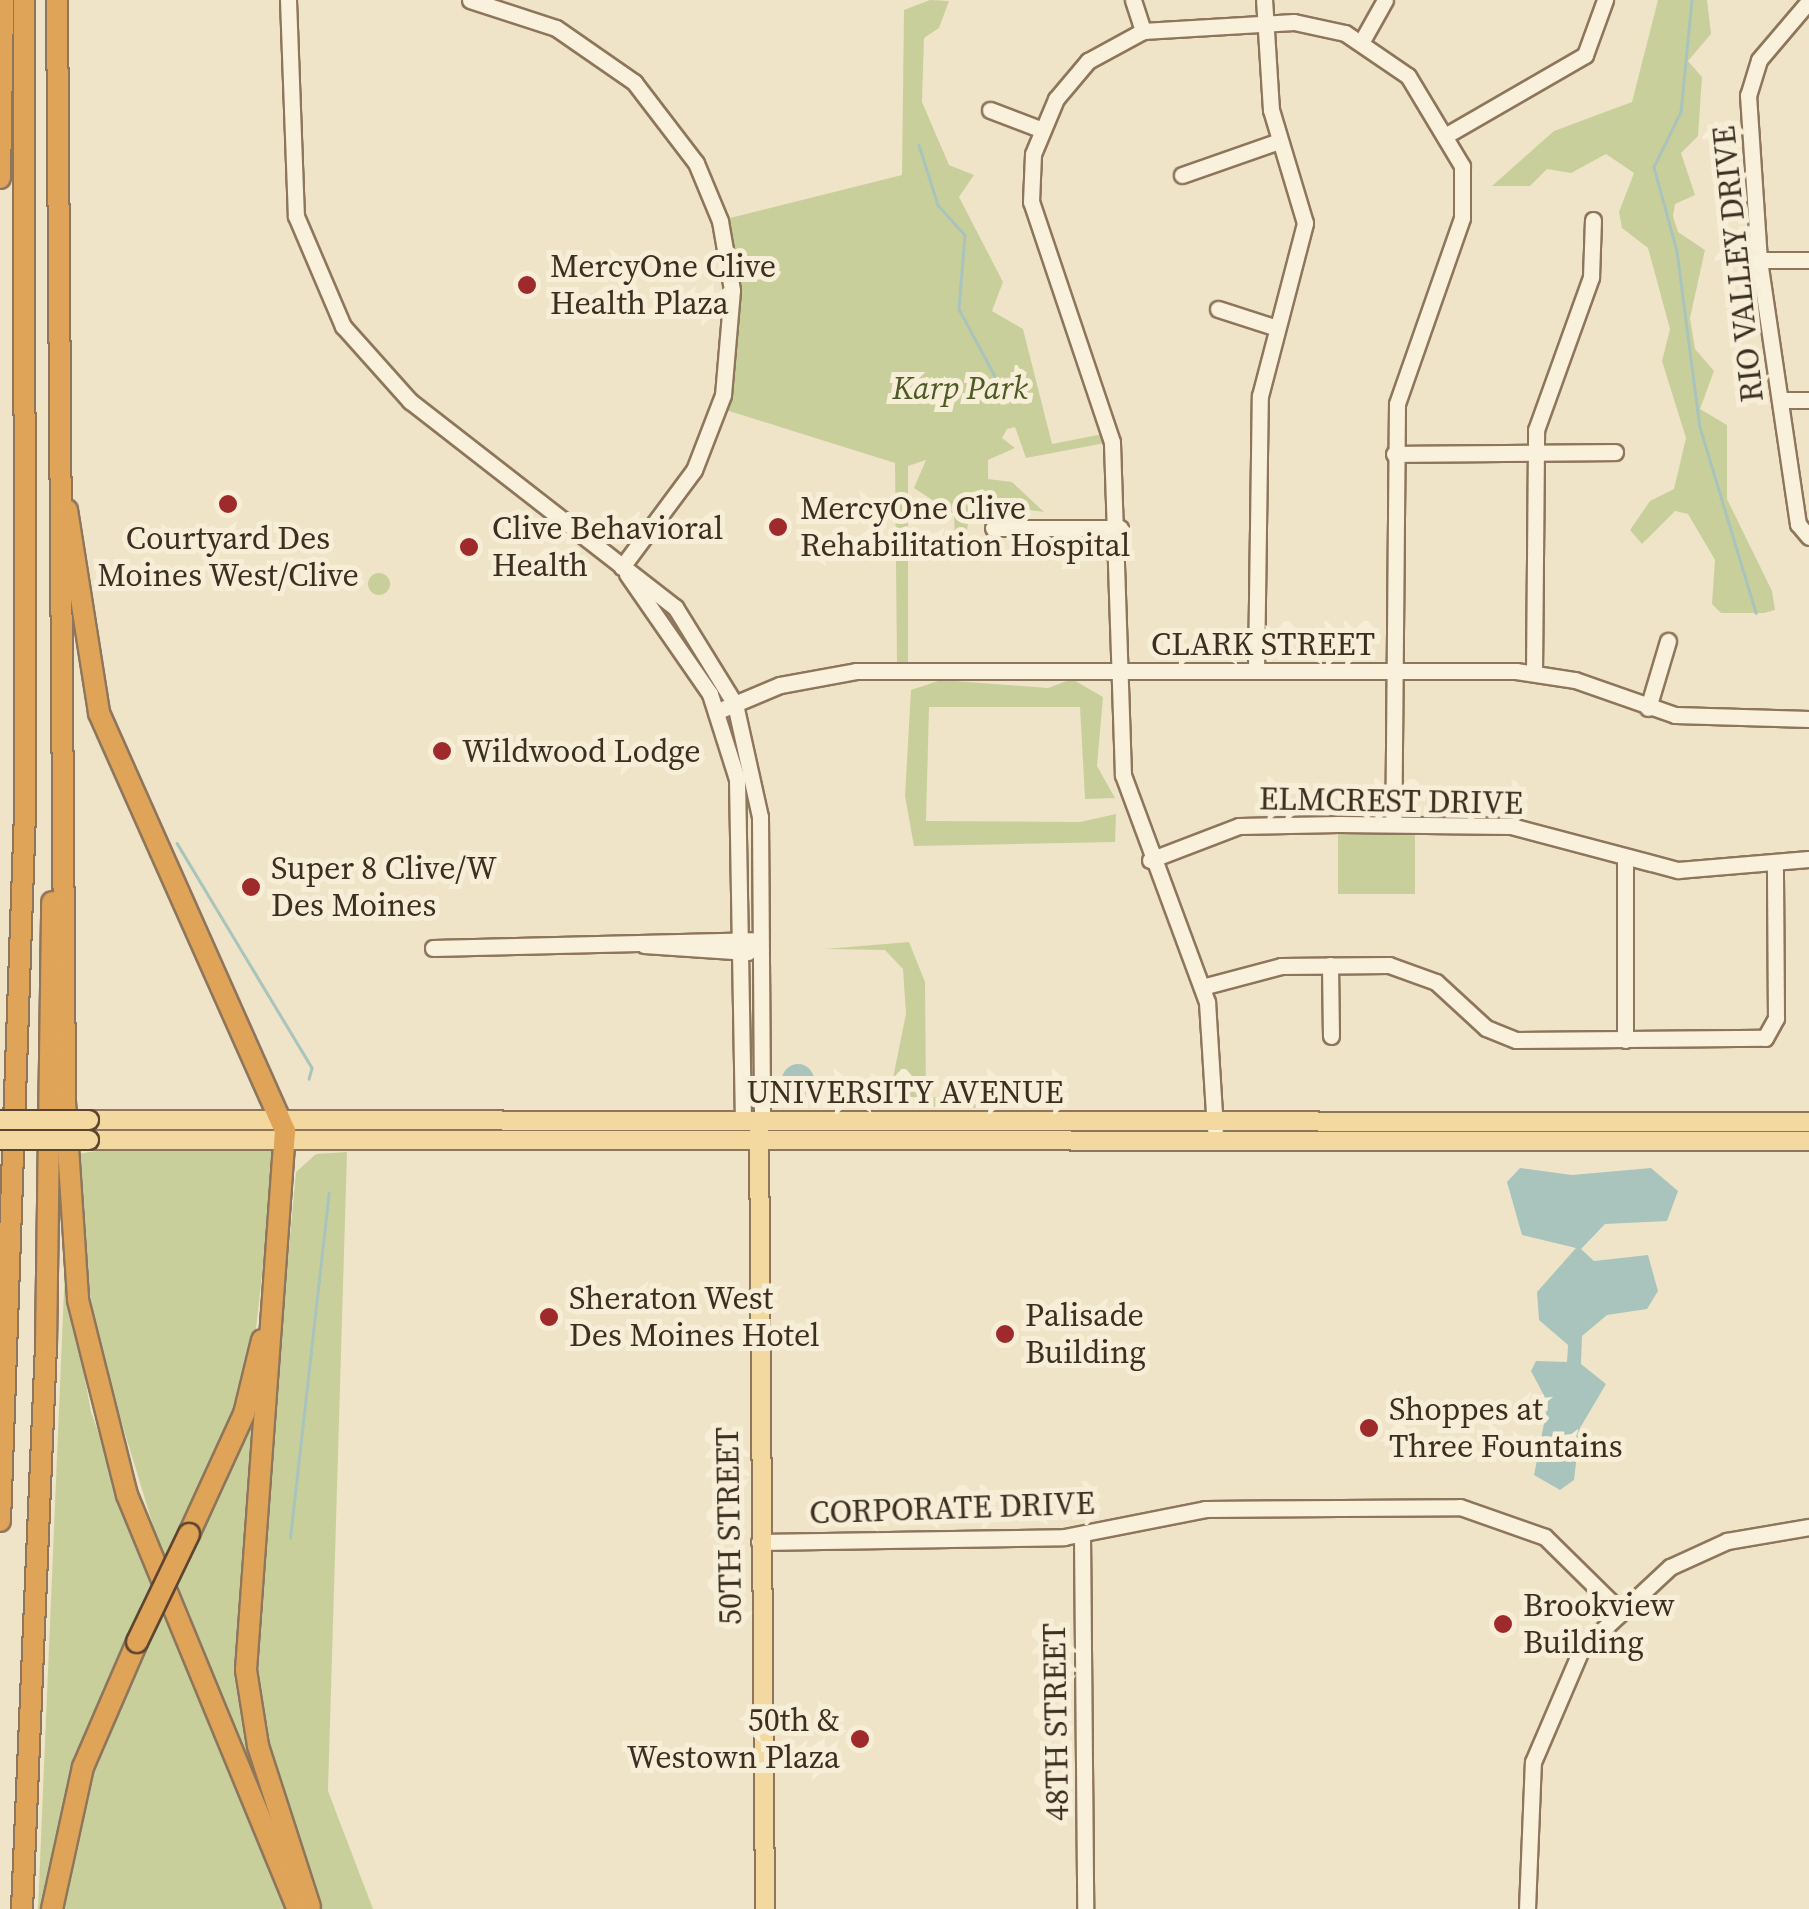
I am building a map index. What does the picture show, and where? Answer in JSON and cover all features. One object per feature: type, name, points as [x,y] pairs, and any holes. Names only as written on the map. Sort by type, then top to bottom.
[{"type":"highway","points":[[0,178],[3,0]]},
{"type":"highway","points":[[0,1521],[25,812],[24,0]]},
{"type":"highway","points":[[57,0],[57,455],[65,1102],[78,1300],[128,1494],[298,1909]]},
{"type":"highway","points":[[57,455],[100,713],[284,1131],[281,1220],[246,1670],[258,1746],[311,1909]]},
{"type":"highway","points":[[22,1909],[46,1346],[58,580]]},
{"type":"highway","points":[[0,1138],[10,1172]]},
{"type":"highway","points":[[52,1909],[83,1767],[244,1414],[281,1220]]},
{"type":"main road","name":"UNIVERSITY AVENUE","points":[[0,1120],[89,1120],[284,1131],[755,1141],[1809,1141]]},
{"type":"main road","name":"UNIVERSITY AVENUE","points":[[0,1138],[89,1140],[284,1131],[753,1122],[1809,1122]]},
{"type":"main road","points":[[753,1122],[755,1141]]},
{"type":"main road","name":"50TH STREET","points":[[755,1141],[765,1909]]},
{"type":"street","points":[[288,0],[292,190],[328,300],[410,401],[684,618],[735,704],[758,790],[761,946],[753,1122]]},
{"type":"street","points":[[470,0],[546,23],[634,82],[696,163],[720,221],[732,290],[723,394],[694,470],[622,567]]},
{"type":"street","points":[[1133,0],[1143,31]]},
{"type":"street","points":[[1256,671],[1257,443],[1274,326],[1304,223],[1280,140],[1264,0]]},
{"type":"street","points":[[1362,41],[1385,0]]},
{"type":"street","points":[[1450,134],[1586,55],[1606,0]]},
{"type":"street","name":"RIO VALLEY DRIVE","points":[[1809,2],[1748,82],[1759,260],[1798,524],[1809,537]]},
{"type":"street","points":[[1216,1141],[1202,987],[1150,860],[1123,775],[1120,528],[1105,414],[1032,215],[1040,129],[1088,61],[1143,31],[1264,22],[1311,24],[1362,41],[1402,70],[1450,134],[1464,177],[1462,218],[1407,356],[1394,454],[1393,824]]},
{"type":"street","points":[[990,110],[1040,129]]},
{"type":"street","points":[[1182,176],[1280,140]]},
{"type":"street","points":[[1534,673],[1535,453],[1545,390],[1591,276],[1592,220]]},
{"type":"street","points":[[1759,260],[1809,260]]},
{"type":"street","points":[[1218,309],[1274,326]]},
{"type":"street","points":[[1780,400],[1809,400]]},
{"type":"street","points":[[1394,454],[1615,452]]},
{"type":"street","points":[[993,528],[1120,528]]},
{"type":"street","points":[[622,567],[688,652],[718,711],[741,815],[742,946],[753,1122]]},
{"type":"street","points":[[1648,708],[1668,641]]},
{"type":"street","name":"CLARK STREET","points":[[718,711],[856,671],[1393,671],[1534,673],[1648,708],[1698,718],[1809,719]]},
{"type":"street","name":"ELMCREST DRIVE","points":[[1150,860],[1238,826],[1393,824],[1511,826],[1624,860],[1775,868],[1809,859]]},
{"type":"street","points":[[1624,860],[1625,1040]]},
{"type":"street","points":[[1202,987],[1257,970],[1330,965],[1414,970],[1486,1028],[1516,1040],[1765,1038],[1776,1018],[1775,868]]},
{"type":"street","points":[[433,948],[761,946]]},
{"type":"street","points":[[1330,965],[1331,1036]]},
{"type":"street","name":"CORPORATE DRIVE","points":[[759,1542],[1082,1535],[1205,1509],[1474,1508],[1545,1537],[1618,1608]]},
{"type":"street","points":[[1527,1909],[1537,1742],[1564,1677],[1618,1608],[1701,1551],[1809,1527]]},
{"type":"street","name":"48TH STREET","points":[[1082,1535],[1086,1909]]},
{"type":"green space","name":"Karp Park","points":[[930,0],[949,1],[939,28],[924,38],[922,102],[949,165],[974,175],[959,197],[1003,282],[992,311],[1023,329],[1052,444],[1103,434],[1105,443],[1026,458],[1015,427],[1007,429],[1002,438],[1015,448],[988,460],[988,479],[1012,482],[1044,512],[983,503],[970,511],[964,549],[955,544],[954,514],[914,488],[926,460],[908,466],[908,664],[897,664],[895,463],[726,410],[739,289],[726,219],[902,175],[904,10]]},
{"type":"green space","points":[[1658,0],[1707,0],[1711,34],[1688,61],[1702,77],[1698,136],[1681,153],[1695,195],[1675,204],[1673,216],[1678,232],[1705,250],[1690,318],[1695,349],[1714,371],[1700,409],[1727,425],[1727,499],[1772,591],[1775,610],[1764,613],[1721,613],[1712,604],[1715,560],[1688,514],[1675,511],[1642,544],[1630,530],[1650,501],[1674,489],[1686,438],[1662,361],[1670,329],[1648,248],[1622,228],[1619,212],[1634,173],[1606,154],[1571,173],[1547,169],[1530,186],[1492,186],[1554,131],[1632,102]]},
{"type":"green space","points":[[379,573],[387,576],[387,592],[379,595],[371,592],[368,584],[371,576]]},
{"type":"green space","points":[[1072,679],[1103,697],[1097,766],[1115,798],[1085,799],[1080,707],[929,707],[926,821],[1080,822],[1116,814],[1115,842],[914,846],[905,796],[911,690],[941,680],[1048,688]]},
{"type":"green space","points":[[1338,829],[1415,829],[1415,894],[1338,894]]},
{"type":"green space","points":[[909,942],[925,982],[926,1097],[979,1099],[979,1108],[908,1106],[893,1078],[906,1014],[903,969],[885,950],[825,949]]},
{"type":"green space","points":[[122,1147],[276,1147],[254,1347],[238,1411],[166,1568],[98,1345],[82,1243],[77,1154]]},
{"type":"green space","points":[[347,1152],[328,1791],[373,1909],[320,1909],[267,1753],[254,1628],[296,1172],[316,1154]]},
{"type":"green space","points":[[65,1266],[91,1412],[155,1590],[48,1909],[38,1909]]},
{"type":"green space","points":[[261,1390],[240,1680],[254,1776],[173,1583]]},
{"type":"green space","points":[[161,1610],[287,1909],[56,1909],[74,1814]]},
{"type":"water","points":[[798,1064],[809,1069],[814,1080],[809,1091],[798,1096],[787,1091],[782,1080],[787,1069]]},
{"type":"water","points":[[1520,1168],[1572,1175],[1651,1168],[1678,1191],[1667,1221],[1605,1224],[1581,1249],[1594,1261],[1648,1255],[1658,1291],[1647,1309],[1607,1315],[1582,1336],[1581,1364],[1606,1384],[1580,1428],[1574,1480],[1560,1490],[1534,1475],[1548,1403],[1531,1371],[1536,1361],[1567,1362],[1568,1345],[1539,1320],[1537,1292],[1576,1248],[1522,1235],[1507,1182]]},
{"type":"waterway","points":[[1692,0],[1681,112],[1654,167],[1677,251],[1700,427],[1756,613]]},
{"type":"waterway","points":[[919,145],[938,205],[965,235],[959,309],[1004,393]]},
{"type":"waterway","points":[[177,843],[312,1068],[309,1079]]},
{"type":"waterway","points":[[290,1538],[329,1193]]},
{"type":"place","name":"MercyOne Clive Health Plaza","points":[[527,285]]},
{"type":"place","name":"Courtyard Des Moines West/Clive","points":[[228,504]]},
{"type":"place","name":"MercyOne Clive Rehabilitation Hospital","points":[[778,527]]},
{"type":"place","name":"Clive Behavioral Health","points":[[469,547]]},
{"type":"place","name":"Wildwood Lodge","points":[[442,751]]},
{"type":"place","name":"Super 8 Clive/W Des Moines","points":[[251,887]]},
{"type":"place","name":"Sheraton West Des Moines Hotel","points":[[549,1317]]},
{"type":"place","name":"Palisade Building","points":[[1005,1334]]},
{"type":"place","name":"Shoppes at Three Fountains","points":[[1369,1428]]},
{"type":"place","name":"Brookview Building","points":[[1503,1624]]},
{"type":"place","name":"50th & Westown Plaza","points":[[860,1739]]}]
